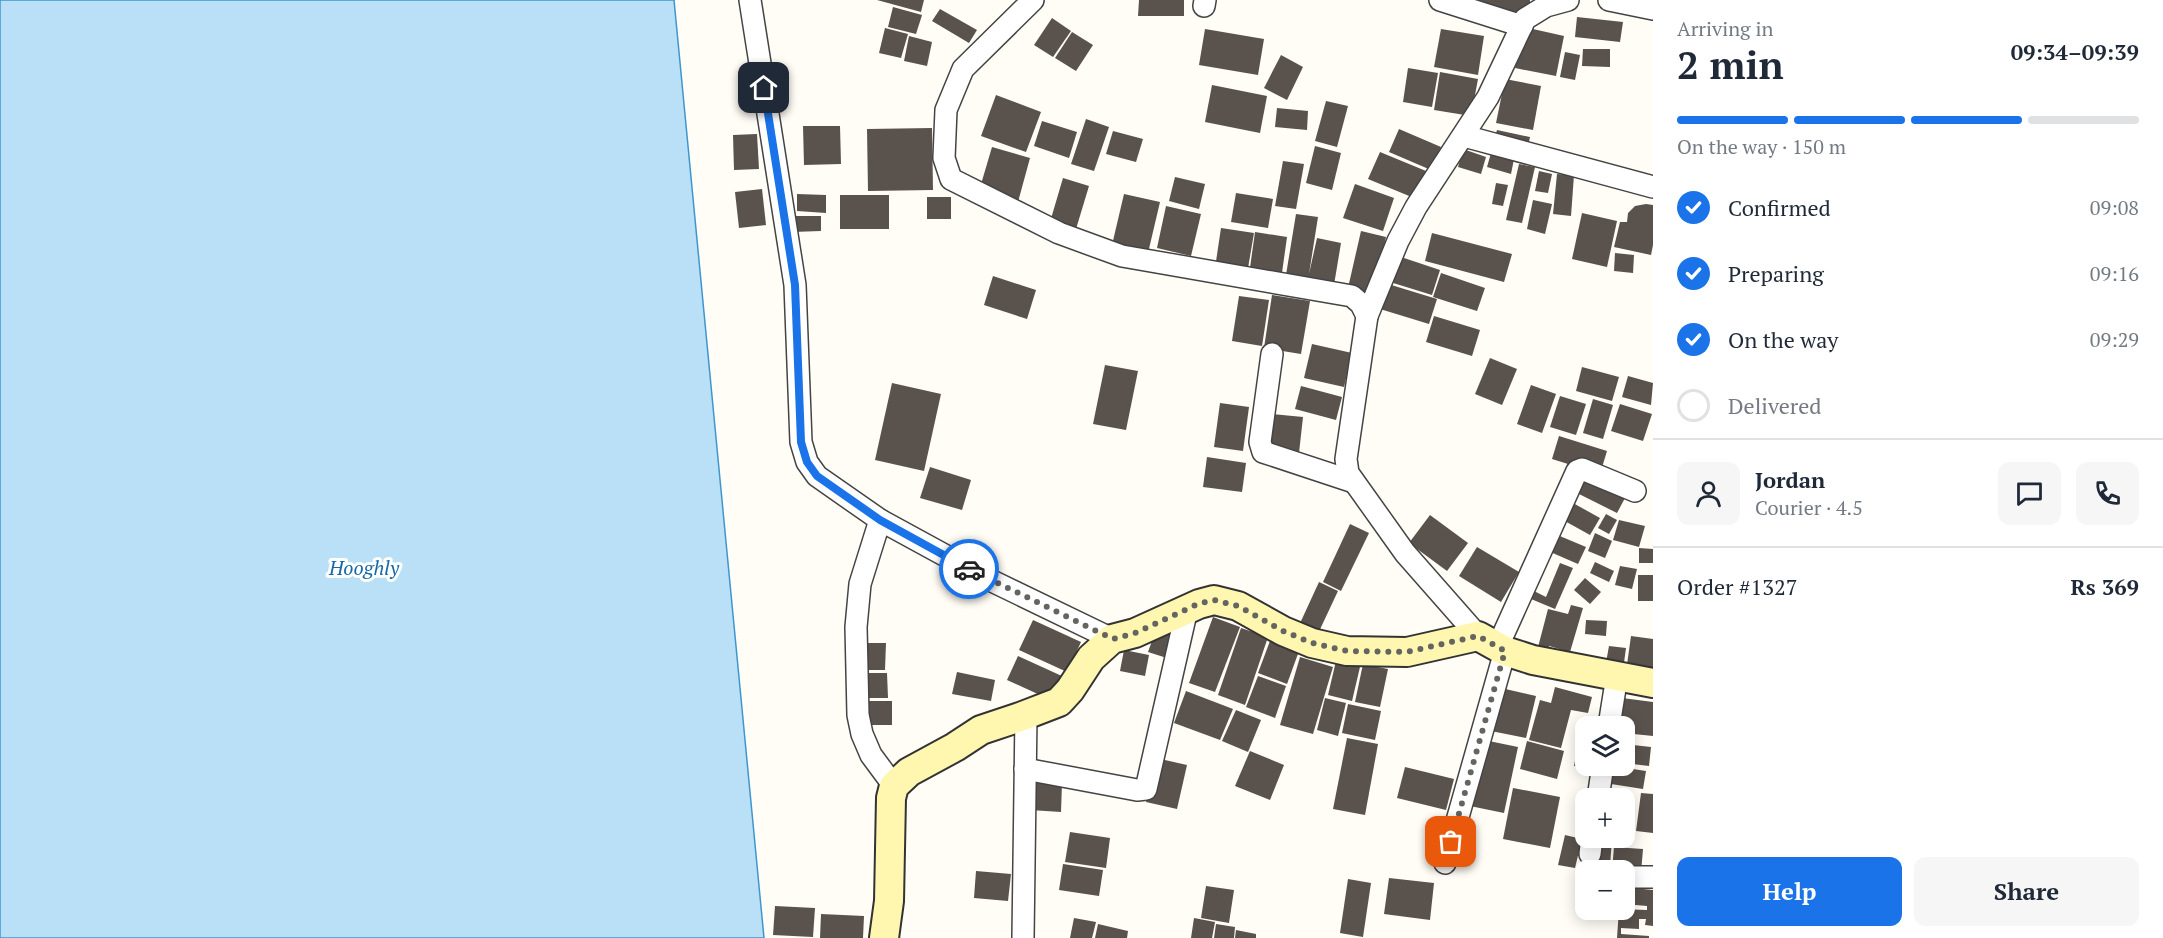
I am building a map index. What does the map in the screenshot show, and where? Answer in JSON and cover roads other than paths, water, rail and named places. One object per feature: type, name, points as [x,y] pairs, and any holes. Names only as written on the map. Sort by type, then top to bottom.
[{"type":"street","points":[[750,0],[795,285],[801,442],[803,451],[817,476],[880,520],[990,580],[1113,639]]},
{"type":"street","points":[[1033,0],[963,69],[946,110],[944,158],[951,179],[1059,233],[1122,256],[1352,296],[1361,304],[1367,316]]},
{"type":"street","points":[[1440,0],[1522,26]]},
{"type":"street","points":[[1568,0],[1541,9],[1525,19],[1488,98],[1434,177],[1398,241],[1367,316],[1346,459],[1348,473],[1405,553],[1494,644],[1533,660],[1653,683]]},
{"type":"street","points":[[1609,0],[1653,9]]},
{"type":"street","points":[[1464,136],[1653,187]]},
{"type":"street","points":[[1272,354],[1260,442],[1263,452],[1354,482]]},
{"type":"street","points":[[1445,863],[1494,644],[1577,471],[1582,470],[1635,491]]},
{"type":"street","points":[[880,520],[860,584],[856,627],[858,715],[862,734],[871,755],[894,786]]},
{"type":"street","points":[[884,938],[889,901],[891,798],[894,786],[909,772],[981,730],[1059,702],[1070,690],[1090,658],[1113,639],[1135,633],[1198,604],[1214,600],[1238,606],[1283,631],[1312,643],[1347,651],[1407,652],[1494,644]]},
{"type":"street","points":[[1025,769],[1137,790],[1146,789],[1187,609]]},
{"type":"street","points":[[1611,716],[1617,676]]},
{"type":"street","points":[[1023,938],[1026,715]]},
{"type":"street","points":[[1635,877],[1653,877]]},
{"type":"water","name":"Hooghly","points":[[0,0],[674,0],[764,938],[0,938]]}]
